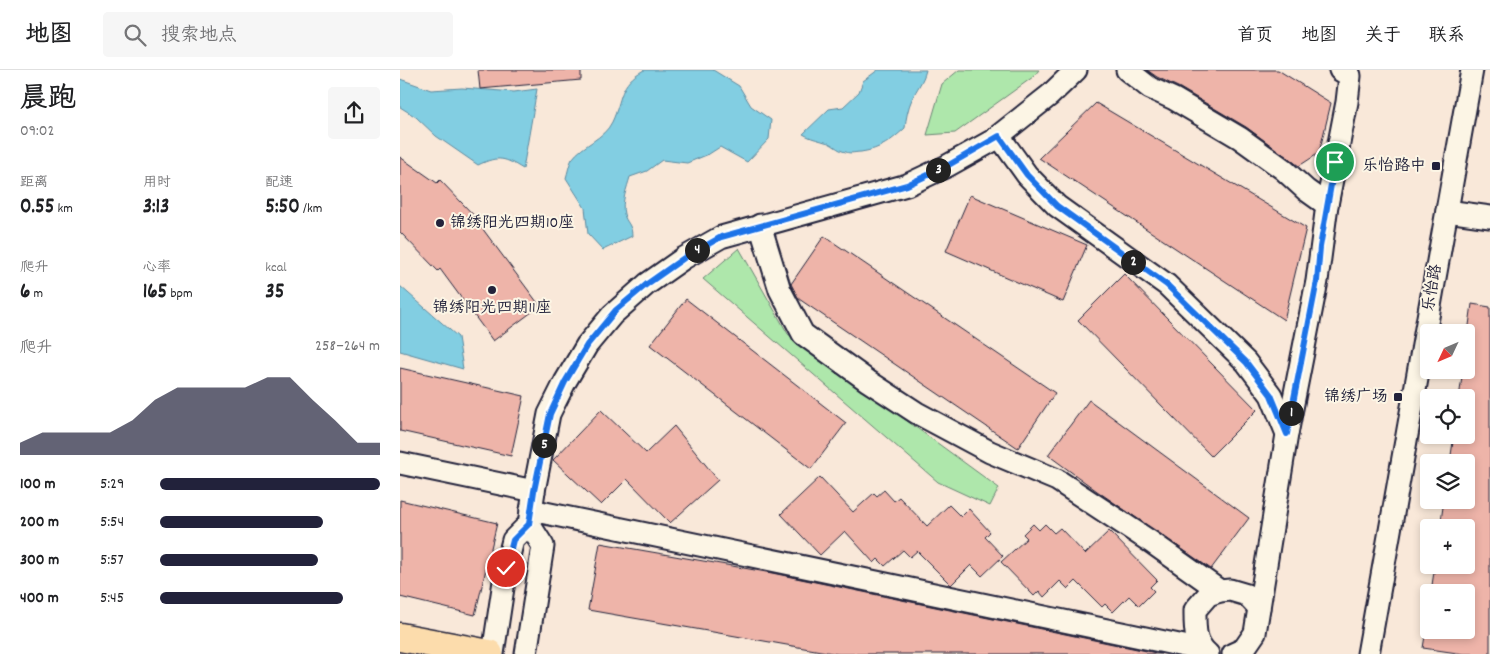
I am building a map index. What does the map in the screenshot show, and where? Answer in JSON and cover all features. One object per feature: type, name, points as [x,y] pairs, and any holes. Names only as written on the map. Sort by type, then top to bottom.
[{"type":"main road","points":[[400,637],[491,654]]},
{"type":"street","points":[[491,654],[506,568],[513,540],[531,508],[550,414],[565,382],[587,345],[612,315],[647,284],[691,254],[721,237],[907,185],[947,166],[999,136],[1050,95],[1076,70]]},
{"type":"street","points":[[1127,70],[1150,88],[1174,99],[1240,138],[1283,169],[1306,190],[1327,205]]},
{"type":"street","points":[[1233,654],[1244,649],[1255,633],[1287,434],[1317,281],[1327,205],[1347,102],[1350,76],[1340,70]]},
{"type":"street","name":"乐怡路","points":[[1368,654],[1472,70]]},
{"type":"street","points":[[999,136],[1027,175],[1057,206],[1167,285],[1246,362],[1271,395],[1287,434]]},
{"type":"street","points":[[1447,211],[1490,217]]},
{"type":"street","points":[[760,225],[780,290],[803,334],[868,381],[917,413],[990,452],[1056,480],[1152,542],[1220,590]]},
{"type":"street","points":[[400,463],[531,508],[1206,652]]},
{"type":"street","points":[[526,654],[543,546],[531,508]]},
{"type":"street","points":[[1206,652],[1196,636],[1195,610],[1208,595],[1220,590],[1230,590],[1247,595],[1259,608]]},
{"type":"green space","points":[[959,70],[1039,70],[1033,77],[955,133],[927,135],[942,84]]},
{"type":"green space","points":[[739,248],[788,334],[999,488],[990,506],[938,482],[703,279]]},
{"type":"water","points":[[644,70],[713,70],[739,86],[751,106],[771,120],[769,139],[747,162],[720,147],[687,163],[662,160],[647,171],[630,177],[623,209],[632,236],[603,250],[588,234],[585,208],[566,178],[572,159],[604,133],[612,122],[625,87],[636,75]]},
{"type":"water","points":[[878,70],[926,70],[907,113],[905,128],[895,137],[874,149],[849,153],[803,134],[829,109],[843,107],[859,92],[863,81]]},
{"type":"water","points":[[400,79],[431,90],[462,88],[514,92],[537,89],[523,169],[502,159],[491,160],[478,165],[436,136],[416,117],[400,107]]},
{"type":"water","points":[[400,286],[458,337],[463,369],[400,351]]},
{"type":"building","points":[[478,70],[581,70],[581,80],[480,89]]},
{"type":"building","points":[[1147,70],[1278,70],[1331,103],[1319,153],[1299,166],[1246,127]]},
{"type":"building","points":[[1096,103],[1306,228],[1284,320],[1039,158]]},
{"type":"building","points":[[400,157],[437,183],[440,180],[484,226],[482,228],[540,306],[493,341],[440,269],[438,271],[400,232]]},
{"type":"building","points":[[970,195],[1087,245],[1063,302],[946,251]]},
{"type":"building","points":[[824,236],[1055,393],[1018,448],[799,299],[791,284]]},
{"type":"building","points":[[1124,274],[1257,410],[1211,456],[1078,320]]},
{"type":"building","points":[[686,299],[846,423],[811,469],[650,345]]},
{"type":"building","points":[[1472,304],[1490,307],[1490,654],[1464,654],[1423,648],[1424,639],[1475,639],[1475,584],[1432,584],[1434,574],[1475,574],[1475,519],[1441,519],[1443,509],[1475,509],[1475,454],[1451,454],[1453,444],[1475,444],[1475,389],[1460,389],[1462,379],[1475,379],[1475,324],[1469,324]]},
{"type":"building","points":[[400,368],[524,396],[511,456],[400,431]]},
{"type":"building","points":[[1089,400],[1249,518],[1211,569],[1048,455]]},
{"type":"building","points":[[601,410],[646,453],[674,426],[718,480],[670,523],[627,479],[601,505],[553,460]]},
{"type":"building","points":[[820,477],[853,512],[874,493],[877,496],[884,490],[894,501],[899,497],[927,526],[949,505],[961,517],[969,509],[990,532],[985,537],[1003,556],[982,576],[971,565],[951,585],[917,551],[910,557],[903,550],[885,566],[878,559],[874,563],[845,531],[820,555],[781,514]]},
{"type":"building","points":[[400,500],[497,523],[475,615],[400,597]]},
{"type":"building","points":[[1033,524],[1039,530],[1045,524],[1054,533],[1060,528],[1085,554],[1109,531],[1157,580],[1150,587],[1154,591],[1139,606],[1129,596],[1113,612],[1105,604],[1102,607],[1076,581],[1068,589],[1060,581],[1044,597],[1039,591],[1034,596],[1001,562],[1027,538],[1023,534]]},
{"type":"building","points":[[600,543],[772,573],[1161,654],[838,654],[588,610]]},
{"type":"place","name":"乐怡路中","points":[[1436,166]]},
{"type":"place","name":"锦绣阳光四期10座","points":[[440,223]]},
{"type":"place","name":"锦绣阳光四期11座","points":[[492,290]]},
{"type":"place","name":"锦绣广场","points":[[1398,397]]},
{"type":"route","points":[[506,568],[513,540],[529,524],[550,414],[565,382],[587,345],[616,310],[647,284],[684,258],[721,237],[907,185],[947,166],[999,136],[1027,175],[1057,206],[1167,285],[1246,362],[1271,395],[1287,434],[1317,281],[1320,247],[1335,162]]}]
